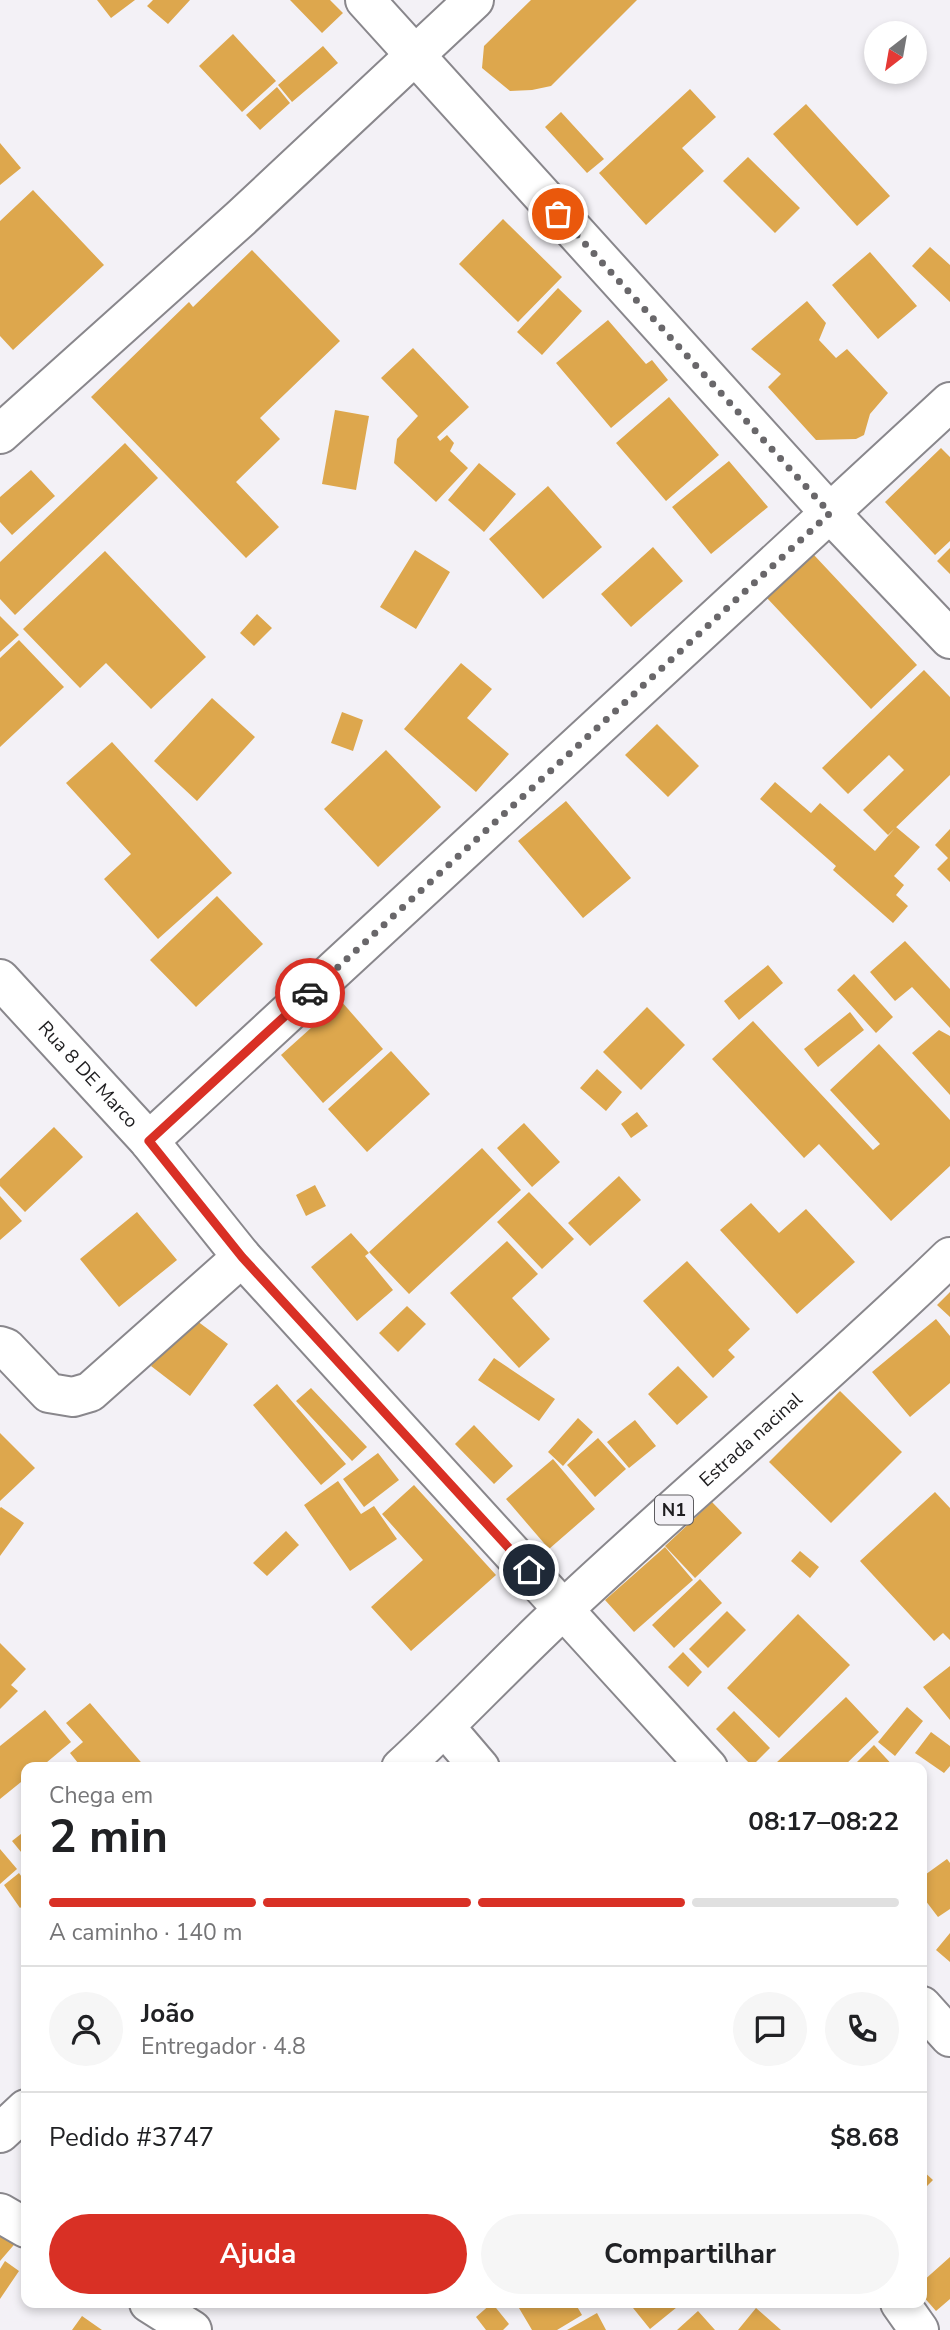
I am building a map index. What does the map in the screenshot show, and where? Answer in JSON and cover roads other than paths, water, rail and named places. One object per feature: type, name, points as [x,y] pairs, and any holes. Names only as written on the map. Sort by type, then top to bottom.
[{"type":"main road","points":[[365,0],[830,513],[950,639]]},
{"type":"main road","points":[[0,434],[242,218],[474,0]]},
{"type":"main road","points":[[149,1141],[950,402]]},
{"type":"main road","name":"Rua 8 DE Marco","points":[[0,979],[149,1141],[242,1257],[703,1762]]},
{"type":"main road","points":[[0,1346],[6,1348],[49,1392],[73,1397],[90,1392],[242,1257]]},
{"type":"main road","name":"Estrada nacinal","points":[[407,1762],[565,1609],[881,1324],[950,1257]]},
{"type":"main road","points":[[445,1727],[475,1762]]},
{"type":"main road","points":[[927,2011],[950,2036]]},
{"type":"main road","points":[[0,2133],[21,2114]]},
{"type":"main road","points":[[0,2213],[21,2225]]},
{"type":"main road","points":[[157,2308],[192,2330]]},
{"type":"main road","points":[[904,2308],[919,2330]]}]
